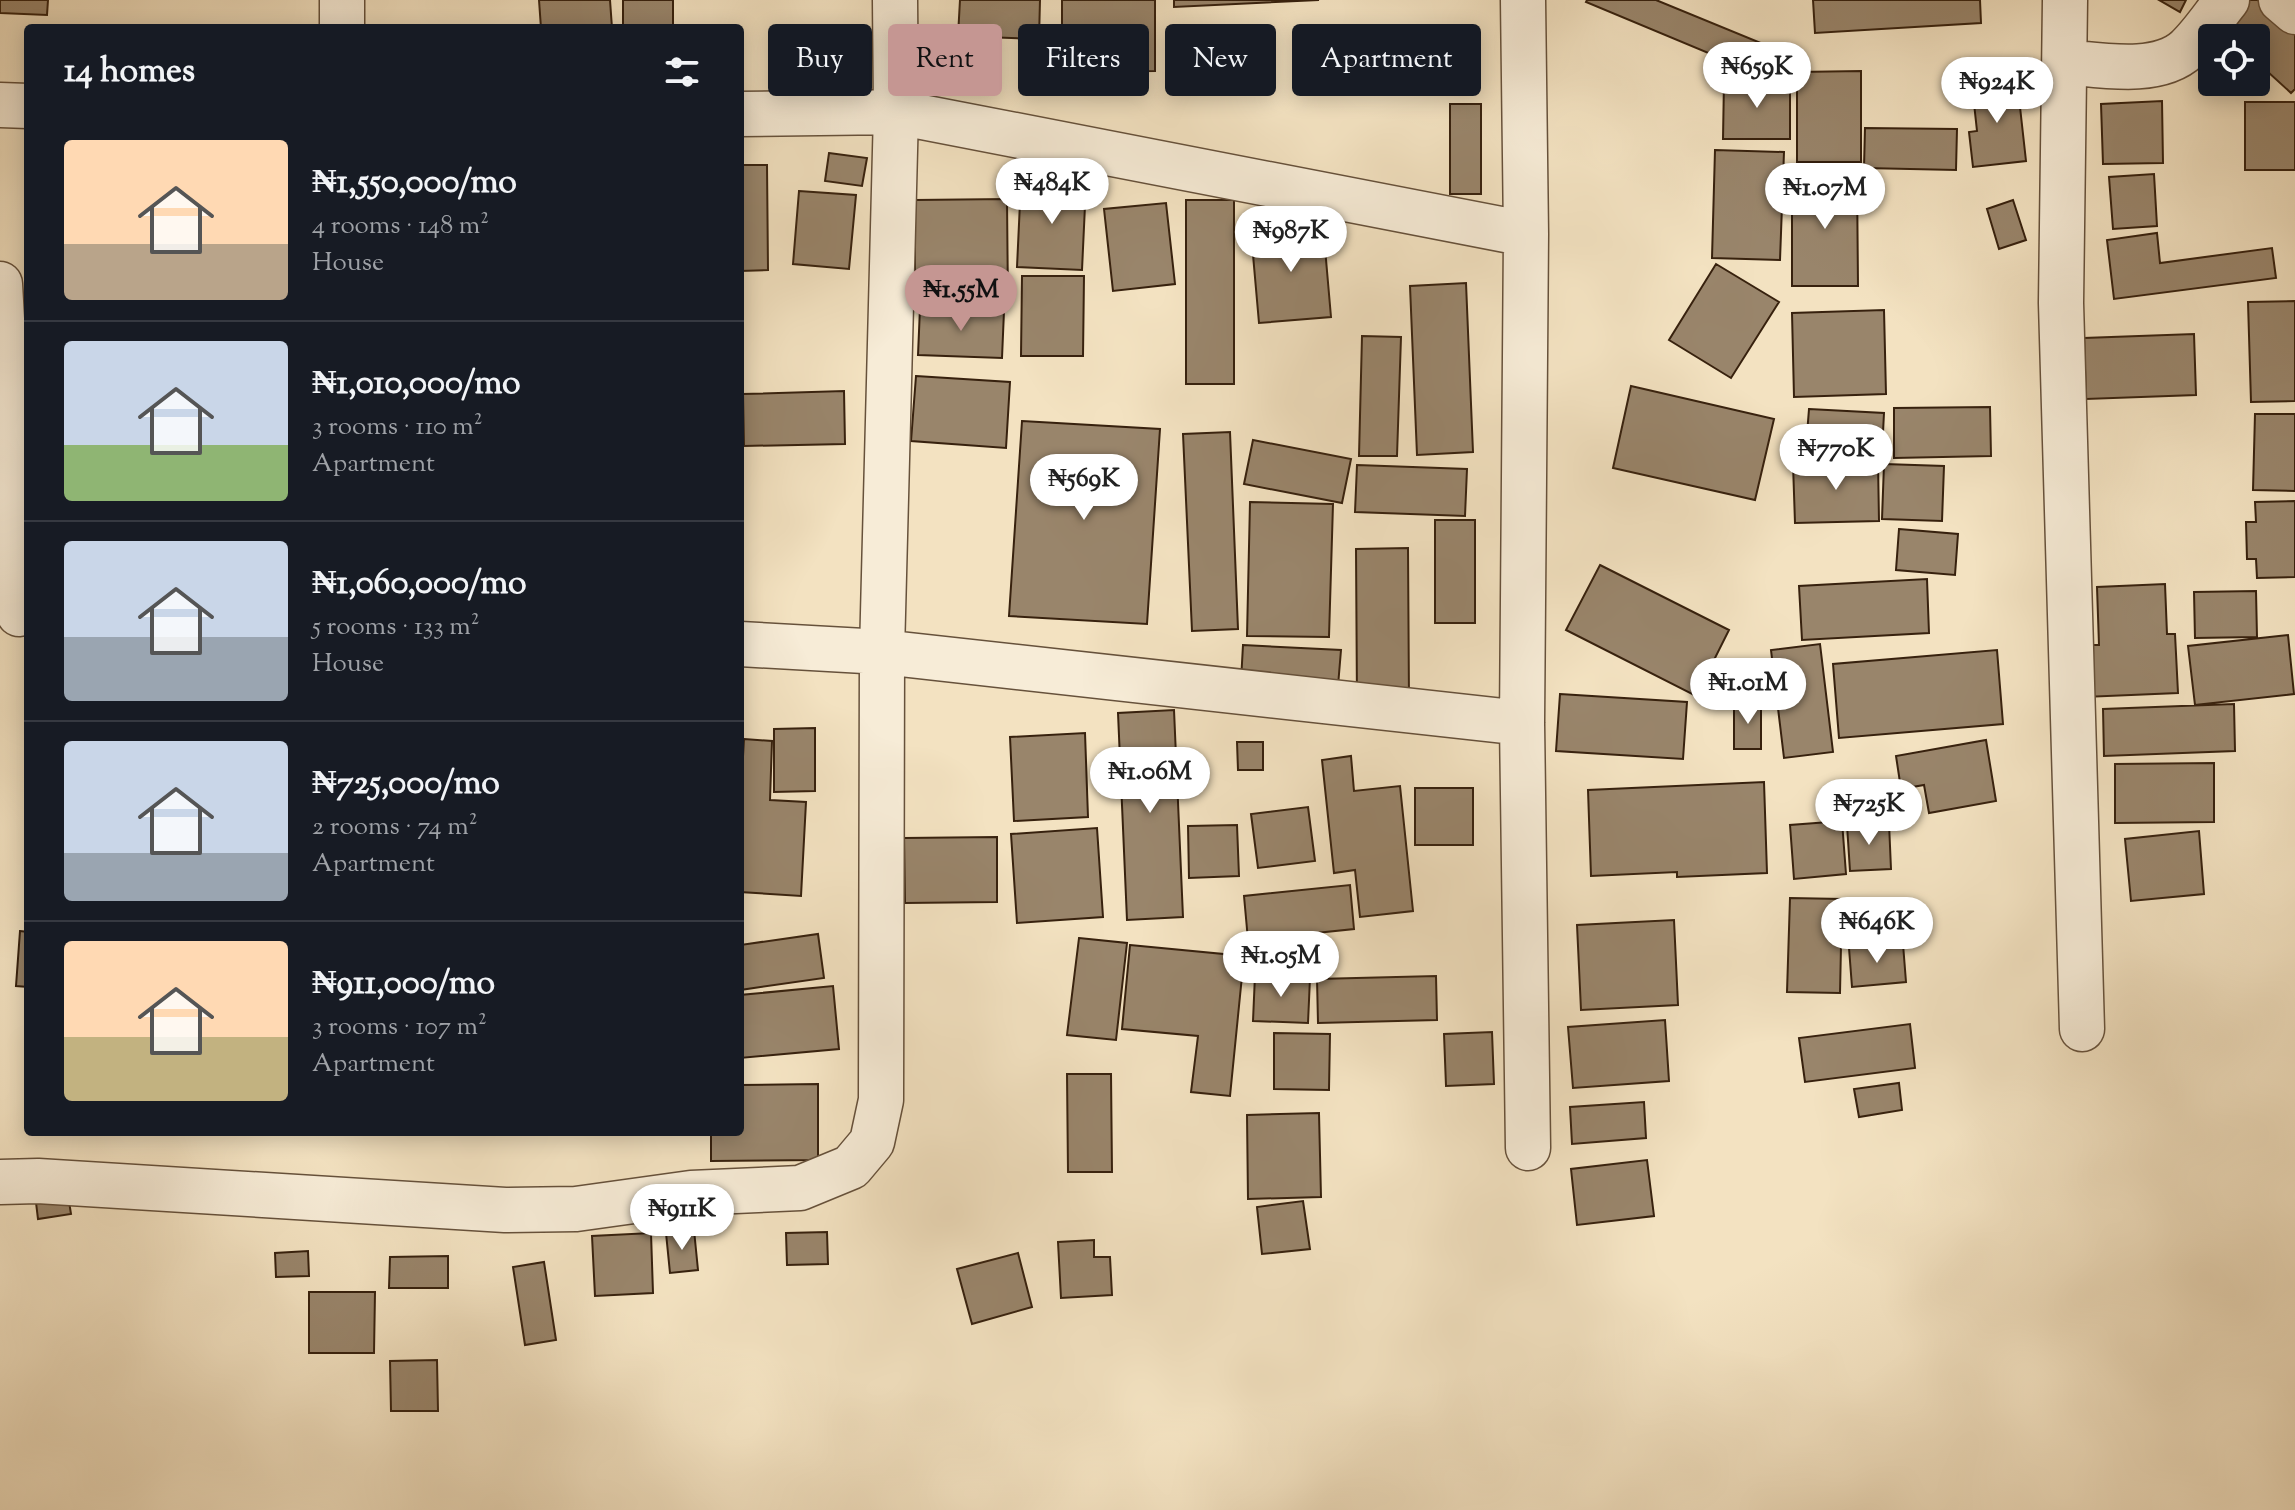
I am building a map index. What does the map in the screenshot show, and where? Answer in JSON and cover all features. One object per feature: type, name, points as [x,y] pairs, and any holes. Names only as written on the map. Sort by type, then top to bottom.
[{"type":"street","points":[[342,0],[342,24]]},
{"type":"street","points":[[0,1182],[38,1181],[505,1210],[576,1209],[691,1193],[800,1188],[851,1167],[872,1142],[881,1100],[882,652],[896,112],[895,0]]},
{"type":"street","points":[[1523,0],[1526,234],[1522,723],[1528,1148]]},
{"type":"street","points":[[2065,0],[2061,303],[2082,1029]]},
{"type":"street","points":[[2065,62],[2129,67],[2154,65],[2185,51],[2227,0]]},
{"type":"street","points":[[2281,0],[2295,12]]},
{"type":"street","points":[[0,105],[24,106]]},
{"type":"street","points":[[744,114],[896,112],[1526,234]]},
{"type":"street","points":[[0,284],[16,616]]},
{"type":"street","points":[[744,644],[882,652],[1522,723]]},
{"type":"building","points":[[0,0],[48,0],[47,15],[0,13]]},
{"type":"building","points":[[539,0],[610,0],[612,24],[541,24]]},
{"type":"building","points":[[623,0],[673,0],[673,24],[623,24]]},
{"type":"building","points":[[960,0],[1040,0],[1039,24],[1018,24],[1018,38],[1002,38],[1002,24],[959,24]]},
{"type":"building","points":[[1062,0],[1155,0],[1155,71],[1149,71],[1149,24],[1062,24]]},
{"type":"building","points":[[1174,0],[1319,0],[1174,7]]},
{"type":"building","points":[[1587,0],[1656,0],[1773,48],[1761,75]]},
{"type":"building","points":[[1813,0],[1980,0],[1981,23],[1815,33]]},
{"type":"building","points":[[2159,0],[2186,0],[2180,12]]},
{"type":"building","points":[[2243,0],[2258,0],[2295,34],[2295,89],[2291,93],[2270,74],[2270,24],[2220,24]]},
{"type":"building","points":[[1861,71],[1861,162],[1797,162],[1797,72]]},
{"type":"building","points":[[2017,80],[2026,161],[1973,167],[1969,132],[1977,131],[1972,85]]},
{"type":"building","points":[[1724,81],[1790,81],[1790,139],[1723,139]]},
{"type":"building","points":[[2162,101],[2163,163],[2103,164],[2101,104]]},
{"type":"building","points":[[2245,102],[2295,102],[2295,170],[2245,170]]},
{"type":"building","points":[[1450,104],[1481,104],[1481,194],[1450,194]]},
{"type":"building","points":[[1865,128],[1957,129],[1956,170],[1864,168]]},
{"type":"building","points":[[1715,150],[1784,152],[1780,260],[1712,258]]},
{"type":"building","points":[[829,153],[867,158],[862,186],[825,181]]},
{"type":"building","points":[[744,165],[767,165],[768,270],[744,271]]},
{"type":"building","points":[[2154,174],[2157,226],[2113,229],[2109,177]]},
{"type":"building","points":[[1857,176],[1858,286],[1792,286],[1792,177]]},
{"type":"building","points":[[1021,181],[1086,184],[1082,270],[1017,267]]},
{"type":"building","points":[[799,191],[856,195],[849,269],[793,264]]},
{"type":"building","points":[[1007,199],[1008,304],[915,305],[915,200]]},
{"type":"building","points":[[1186,200],[1234,200],[1234,384],[1186,384]]},
{"type":"building","points":[[2013,200],[2026,240],[1999,249],[1987,209]]},
{"type":"building","points":[[1166,203],[1175,284],[1113,291],[1104,209]]},
{"type":"building","points":[[1323,225],[1331,317],[1259,323],[1251,232]]},
{"type":"building","points":[[2157,233],[2160,263],[2272,248],[2276,278],[2114,299],[2107,240]]},
{"type":"building","points":[[1716,264],[1779,302],[1731,378],[1669,340]]},
{"type":"building","points":[[1022,276],[1084,276],[1083,356],[1021,356]]},
{"type":"building","points":[[1466,283],[1473,452],[1417,455],[1410,286]]},
{"type":"building","points":[[2295,301],[2295,401],[2251,402],[2248,302]]},
{"type":"building","points":[[920,308],[1004,311],[1002,358],[918,355]]},
{"type":"building","points":[[1884,310],[1886,394],[1794,397],[1792,313]]},
{"type":"building","points":[[2194,334],[2196,395],[2086,399],[2084,338]]},
{"type":"building","points":[[1362,336],[1401,337],[1397,456],[1359,456]]},
{"type":"building","points":[[916,376],[1010,382],[1006,448],[911,441]]},
{"type":"building","points":[[1631,386],[1774,419],[1755,500],[1613,468]]},
{"type":"building","points":[[844,391],[845,444],[744,446],[744,394]]},
{"type":"building","points":[[1990,407],[1991,456],[1894,458],[1894,408]]},
{"type":"building","points":[[1809,409],[1884,413],[1882,452],[1806,447]]},
{"type":"building","points":[[2255,414],[2295,414],[2295,491],[2253,490]]},
{"type":"building","points":[[1022,421],[1160,429],[1147,624],[1009,616]]},
{"type":"building","points":[[1230,432],[1238,629],[1192,631],[1183,434]]},
{"type":"building","points":[[1253,440],[1351,459],[1342,503],[1244,484]]},
{"type":"building","points":[[1878,462],[1879,521],[1795,523],[1793,464]]},
{"type":"building","points":[[1884,464],[1944,466],[1942,521],[1882,519]]},
{"type":"building","points":[[1357,465],[1467,469],[1465,516],[1355,512]]},
{"type":"building","points":[[2295,501],[2295,577],[2257,578],[2256,559],[2247,559],[2246,522],[2256,522],[2255,502]]},
{"type":"building","points":[[1250,502],[1333,504],[1329,637],[1247,636]]},
{"type":"building","points":[[1435,520],[1475,520],[1475,623],[1435,623]]},
{"type":"building","points":[[1899,529],[1958,534],[1955,575],[1896,570]]},
{"type":"building","points":[[1408,548],[1409,701],[1357,702],[1356,549]]},
{"type":"building","points":[[1600,565],[1729,630],[1696,696],[1566,630]]},
{"type":"building","points":[[1927,579],[1929,633],[1802,640],[1799,586]]},
{"type":"building","points":[[2165,584],[2167,634],[2175,634],[2178,693],[2084,697],[2081,645],[2099,645],[2097,587]]},
{"type":"building","points":[[2256,591],[2257,637],[2195,638],[2194,592]]},
{"type":"building","points":[[2288,635],[2294,694],[2195,705],[2188,646]]},
{"type":"building","points":[[1820,644],[1833,752],[1784,758],[1771,650]]},
{"type":"building","points":[[1243,645],[1341,650],[1338,686],[1241,681]]},
{"type":"building","points":[[1997,650],[2003,724],[1839,738],[1833,664]]},
{"type":"building","points":[[1560,694],[1687,702],[1683,759],[1556,751]]},
{"type":"building","points":[[1734,703],[1761,703],[1761,749],[1734,749]]},
{"type":"building","points":[[2234,704],[2235,751],[2104,756],[2103,709]]},
{"type":"building","points":[[1174,710],[1183,917],[1127,920],[1118,713]]},
{"type":"building","points":[[815,728],[815,791],[774,792],[774,729]]},
{"type":"building","points":[[1085,733],[1088,817],[1014,821],[1010,737]]},
{"type":"building","points":[[744,739],[772,741],[770,800],[806,802],[801,896],[744,892]]},
{"type":"building","points":[[1986,740],[1996,801],[1929,813],[1924,785],[1901,789],[1896,756]]},
{"type":"building","points":[[1237,742],[1263,742],[1263,770],[1238,770]]},
{"type":"building","points":[[1351,756],[1354,791],[1400,786],[1413,911],[1360,917],[1355,870],[1334,873],[1322,760]]},
{"type":"building","points":[[2214,763],[2214,822],[2115,823],[2115,764]]},
{"type":"building","points":[[1764,782],[1767,873],[1677,877],[1677,872],[1591,876],[1588,790]]},
{"type":"building","points":[[1415,788],[1473,788],[1473,845],[1415,845]]},
{"type":"building","points":[[1308,807],[1315,861],[1258,868],[1251,814]]},
{"type":"building","points":[[1842,821],[1846,874],[1794,879],[1790,825]]},
{"type":"building","points":[[1889,823],[1891,869],[1850,871],[1847,825]]},
{"type":"building","points":[[1237,825],[1239,876],[1189,878],[1188,826]]},
{"type":"building","points":[[1097,828],[1103,917],[1017,923],[1011,834]]},
{"type":"building","points":[[2199,831],[2204,894],[2131,901],[2125,839]]},
{"type":"building","points":[[997,837],[997,902],[905,903],[904,838]]},
{"type":"building","points":[[1350,885],[1354,929],[1248,940],[1244,896]]},
{"type":"building","points":[[1790,898],[1842,899],[1840,993],[1787,992]]},
{"type":"building","points":[[1674,920],[1678,1005],[1581,1010],[1577,925]]},
{"type":"building","points":[[20,931],[24,932],[24,987],[16,986]]},
{"type":"building","points":[[818,934],[824,978],[744,989],[744,944]]},
{"type":"building","points":[[1079,938],[1127,943],[1116,1040],[1067,1035]]},
{"type":"building","points":[[1903,944],[1906,982],[1852,987],[1849,948]]},
{"type":"building","points":[[1130,945],[1244,956],[1230,1096],[1191,1092],[1198,1036],[1122,1029]]},
{"type":"building","points":[[1255,975],[1310,978],[1308,1023],[1253,1021]]},
{"type":"building","points":[[1436,976],[1437,1020],[1318,1023],[1317,979]]},
{"type":"building","points":[[833,986],[839,1049],[744,1058],[744,995]]},
{"type":"building","points":[[1665,1020],[1669,1081],[1573,1088],[1568,1027]]},
{"type":"building","points":[[1910,1024],[1915,1068],[1805,1082],[1799,1038]]},
{"type":"building","points":[[1492,1032],[1494,1084],[1446,1086],[1444,1034]]},
{"type":"building","points":[[1274,1033],[1330,1034],[1329,1090],[1274,1089]]},
{"type":"building","points":[[1067,1074],[1111,1074],[1112,1172],[1068,1172]]},
{"type":"building","points":[[1899,1083],[1902,1110],[1859,1117],[1854,1089]]},
{"type":"building","points":[[818,1084],[818,1160],[711,1161],[711,1136],[744,1136],[744,1085]]},
{"type":"building","points":[[1644,1102],[1646,1138],[1572,1144],[1570,1107]]},
{"type":"building","points":[[1319,1113],[1321,1197],[1248,1199],[1247,1115]]},
{"type":"building","points":[[1647,1160],[1654,1216],[1577,1225],[1571,1169]]},
{"type":"building","points":[[67,1189],[71,1214],[38,1219],[35,1194]]},
{"type":"building","points":[[1303,1201],[1310,1249],[1262,1254],[1257,1207]]},
{"type":"building","points":[[694,1230],[698,1270],[670,1273],[666,1233]]},
{"type":"building","points":[[827,1232],[828,1264],[787,1265],[786,1233]]},
{"type":"building","points":[[651,1233],[653,1293],[595,1296],[592,1236]]},
{"type":"building","points":[[1094,1240],[1094,1257],[1110,1257],[1112,1295],[1061,1298],[1058,1242]]},
{"type":"building","points":[[308,1251],[309,1276],[276,1277],[275,1253]]},
{"type":"building","points":[[1018,1253],[1032,1307],[972,1324],[957,1269]]},
{"type":"building","points":[[448,1256],[448,1288],[389,1288],[390,1257]]},
{"type":"building","points":[[544,1262],[556,1340],[525,1345],[513,1267]]},
{"type":"building","points":[[309,1292],[375,1292],[374,1353],[309,1353]]},
{"type":"building","points":[[437,1360],[438,1411],[391,1411],[390,1361]]}]
